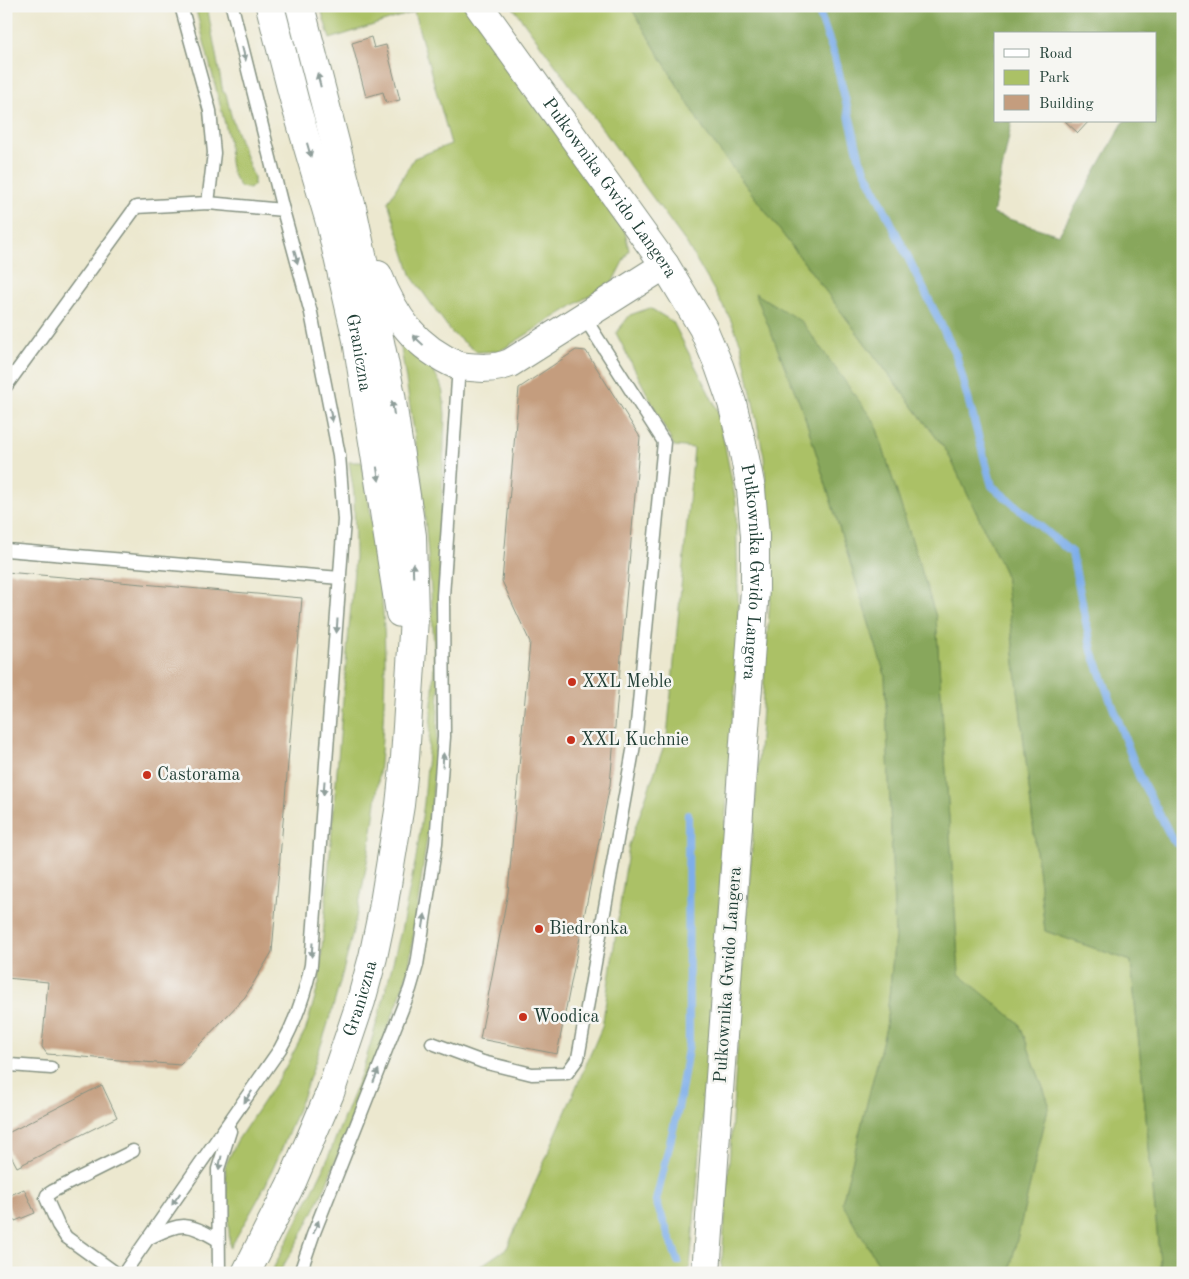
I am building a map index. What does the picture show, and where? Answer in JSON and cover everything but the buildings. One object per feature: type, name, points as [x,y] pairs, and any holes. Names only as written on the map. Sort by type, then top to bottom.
[{"type":"main road","name":"Graniczna","points":[[270,6],[295,103],[330,222],[357,340],[401,618],[408,706]]},
{"type":"main road","name":"Graniczna","points":[[246,1273],[292,1182],[315,1130],[330,1093],[361,1001],[384,909],[397,824],[405,758],[414,618],[412,536],[391,395],[353,212],[300,6]]},
{"type":"main road","name":"Pułkownika Gwido Langera","points":[[479,6],[665,265],[703,328],[732,403],[751,489],[755,536],[756,589],[706,1273]]},
{"type":"main road","points":[[353,212],[394,310],[410,333],[420,343],[442,359],[459,366],[499,367],[510,363],[665,265]]},
{"type":"lane","points":[[181,6],[210,111],[214,153],[208,203]]},
{"type":"lane","points":[[124,1273],[280,1050],[291,1030],[307,984],[311,964],[344,520],[339,455],[311,313],[232,6]]},
{"type":"lane","points":[[6,386],[136,207],[208,203],[283,210]]},
{"type":"lane","points":[[432,1043],[483,1062],[532,1074],[566,1073],[578,1058],[636,734],[664,442],[584,317]]},
{"type":"lane","points":[[300,1273],[313,1235],[410,989],[417,965],[436,843],[444,737],[443,596],[459,366]]},
{"type":"lane","points":[[6,550],[340,578]]},
{"type":"lane","points":[[6,1061],[10,1065],[51,1068]]},
{"type":"lane","points":[[218,1273],[218,1169],[234,1117]]},
{"type":"lane","points":[[116,1273],[66,1237],[58,1225],[46,1198],[52,1191],[133,1151]]},
{"type":"lane","points":[[149,1238],[180,1225],[202,1230],[218,1240]]},
{"type":"green space","points":[[195,6],[207,6],[223,92],[226,94],[232,119],[254,178],[254,185],[250,189],[241,187],[232,171],[229,140]]},
{"type":"green space","points":[[320,6],[467,6],[624,227],[629,250],[613,281],[500,351],[477,352],[452,333],[412,277],[388,202],[414,158],[451,144],[414,12],[330,39]]},
{"type":"green space","points":[[512,6],[630,6],[704,130],[948,453],[1005,573],[1045,931],[1131,961],[1161,1273],[1009,1273],[1049,1104],[1019,1023],[959,975],[936,617],[875,423],[756,294],[804,414],[885,675],[895,936],[886,1027],[842,1203],[884,1273],[721,1273],[772,571],[764,457],[741,344],[729,316],[687,244]]},
{"type":"green space","points":[[630,6],[1183,6],[1183,1273],[1161,1273],[1131,961],[1045,931],[1005,573],[948,453],[704,130]],"holes":[[[994,32],[1156,32],[1156,122],[1123,122],[1059,235],[993,214],[1012,122],[994,122]]]},
{"type":"green space","points":[[755,293],[802,322],[875,423],[936,617],[959,974],[1019,1023],[1049,1104],[1009,1273],[884,1273],[842,1203],[886,1027],[895,936],[885,675],[804,414]]},
{"type":"green space","points":[[650,308],[673,322],[718,411],[736,502],[739,634],[707,1072],[690,1267],[684,1273],[470,1273],[507,1248],[602,1027],[629,845],[667,737],[694,448],[674,446],[616,333],[630,315]]},
{"type":"green space","points":[[400,342],[403,342],[437,377],[444,398],[445,414],[439,583],[440,668],[437,734],[432,801],[409,968],[398,1002],[324,1190],[302,1234],[279,1273],[271,1273],[323,1170],[363,1069],[401,931],[416,858],[424,803],[433,691],[434,648],[422,482]]},
{"type":"green space","points":[[349,462],[362,462],[378,561],[383,611],[385,661],[383,728],[377,796],[354,928],[337,994],[317,1058],[293,1122],[266,1184],[230,1248],[225,1166],[237,1141],[284,1070],[306,1029],[319,983],[355,558],[354,494]]},
{"type":"waterway","points":[[817,6],[835,57],[860,160],[956,355],[992,486],[1072,553],[1092,651],[1139,776],[1173,840],[1183,848]]},
{"type":"waterway","points":[[678,1261],[656,1201],[678,1109],[689,1043],[688,814]]},
{"type":"place","name":"XXL Meble","points":[[572,682]]},
{"type":"place","name":"XXL Kuchnie","points":[[571,740]]},
{"type":"place","name":"Castorama","points":[[147,775]]},
{"type":"place","name":"Biedronka","points":[[539,929]]},
{"type":"place","name":"Woodica","points":[[523,1017]]}]
